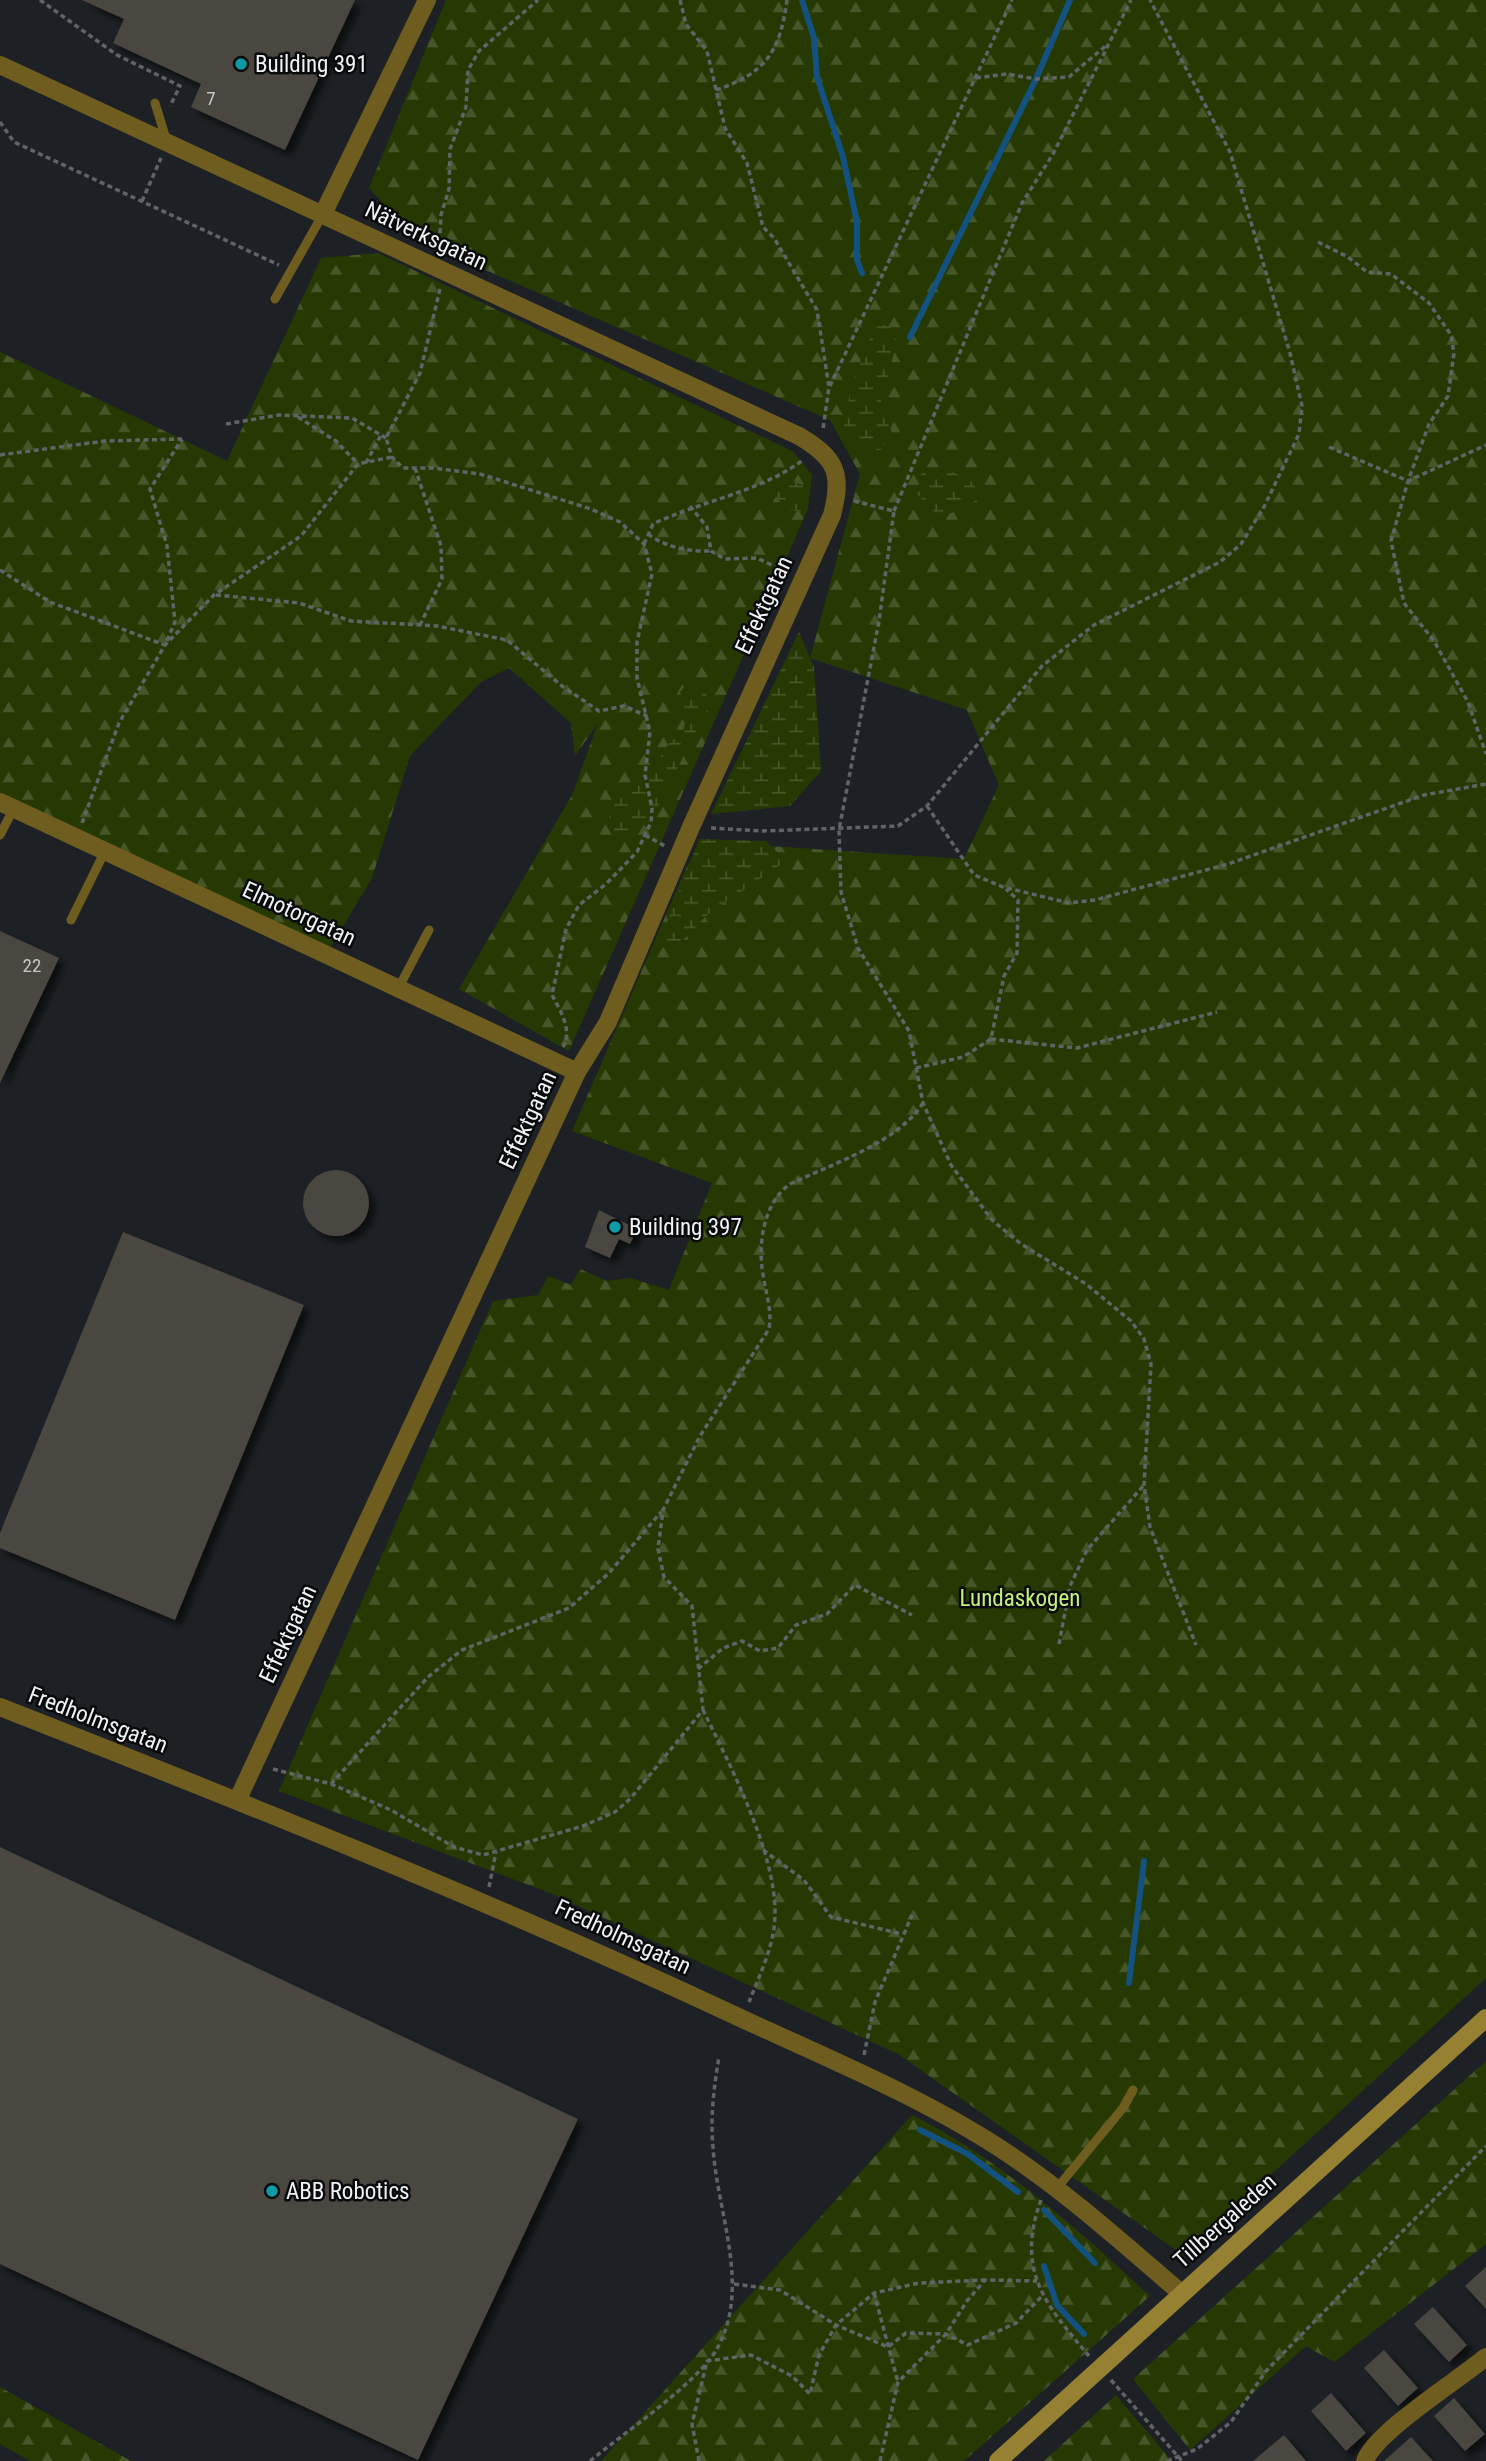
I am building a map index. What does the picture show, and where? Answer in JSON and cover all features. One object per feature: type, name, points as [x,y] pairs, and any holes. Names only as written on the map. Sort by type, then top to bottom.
[{"type":"main road","name":"Tillbergaleden","points":[[998,2461],[1486,2018]]},
{"type":"street","points":[[323,214],[427,0]]},
{"type":"street","name":"Nätverksgatan","points":[[0,65],[323,214],[823,452]]},
{"type":"street","name":"Effektgatan","points":[[237,1801],[577,1072],[608,1022],[691,827],[832,515],[837,497],[837,473],[823,452]]},
{"type":"street","name":"Elmotorgatan","points":[[7,805],[577,1072]]},
{"type":"street","name":"Fredholmsgatan","points":[[0,1707],[486,1903],[859,2074],[1007,2153],[1053,2185],[1181,2293]]},
{"type":"street","points":[[1365,2461],[1377,2445],[1437,2390],[1486,2357]]},
{"type":"lane","points":[[155,103],[168,144]]},
{"type":"lane","points":[[275,299],[323,214]]},
{"type":"lane","points":[[0,835],[7,805]]},
{"type":"lane","points":[[71,920],[106,850]]},
{"type":"lane","points":[[399,987],[429,930]]},
{"type":"lane","points":[[1053,2185],[1123,2108],[1132,2090]]},
{"type":"path","points":[[40,0],[117,55],[180,86],[162,125]]},
{"type":"path","points":[[366,463],[420,373],[426,338],[438,307],[439,237],[449,189],[450,149],[466,107],[468,70],[479,51],[538,0]]},
{"type":"path","points":[[554,1061],[566,1041],[566,1020],[552,995],[566,929],[579,905],[606,884],[637,852],[651,822],[652,808],[645,775],[650,732],[637,678],[637,642],[652,574],[645,544],[648,534],[653,524],[691,506],[785,473],[823,452],[828,411],[830,387],[817,310],[774,238],[763,227],[751,175],[725,128],[707,51],[686,24],[680,0]]},
{"type":"path","points":[[716,90],[744,80],[764,66],[778,41],[787,0]]},
{"type":"path","points":[[830,387],[1012,0]]},
{"type":"path","points":[[1131,0],[1053,154],[1022,204],[894,511],[879,621],[839,830],[841,892],[858,948],[909,1031],[923,1104],[951,1165],[992,1220],[1021,1244],[1086,1284],[1131,1321],[1144,1339],[1151,1364],[1144,1485],[1150,1527],[1196,1645]]},
{"type":"path","points":[[691,827],[839,830],[898,826],[927,806],[1042,666],[1094,625],[1220,562],[1241,544],[1264,507],[1299,433],[1302,406],[1259,242],[1230,152],[1150,0]]},
{"type":"path","points":[[976,78],[1007,74],[1036,79],[1069,77],[1088,64],[1112,40]]},
{"type":"path","points":[[0,122],[14,142],[291,270]]},
{"type":"path","points":[[142,201],[168,144]]},
{"type":"path","points":[[1318,242],[1348,257],[1367,272],[1391,274],[1429,303],[1451,335],[1454,354],[1448,396],[1429,424],[1408,481],[1391,541],[1404,603],[1434,641],[1468,702],[1486,754]]},
{"type":"path","points":[[226,424],[279,415],[352,418],[384,437],[392,457],[403,468],[480,474],[590,509],[620,522],[645,544]]},
{"type":"path","points":[[296,416],[336,441],[358,464]]},
{"type":"path","points":[[0,455],[105,441],[182,439],[150,489],[167,546],[175,622],[119,723],[77,837]]},
{"type":"path","points":[[1329,447],[1408,481],[1486,445]]},
{"type":"path","points":[[164,645],[214,595],[301,536],[358,464],[392,457]]},
{"type":"path","points":[[415,468],[441,546],[442,579],[420,625]]},
{"type":"path","points":[[837,497],[894,511]]},
{"type":"path","points":[[691,506],[706,527],[711,551]]},
{"type":"path","points":[[648,534],[663,545],[681,546],[695,552],[711,551],[725,559],[743,556],[757,558],[803,578]]},
{"type":"path","points":[[0,570],[50,601],[164,645]]},
{"type":"path","points":[[214,595],[299,603],[351,621],[420,625],[507,640],[562,687],[599,711],[624,706],[647,716]]},
{"type":"path","points":[[927,806],[974,875],[1003,887],[1069,903],[1095,900],[1228,864],[1424,795],[1486,784]]},
{"type":"path","points":[[991,1039],[1004,976],[1017,953],[1020,925],[1018,900],[1003,887]]},
{"type":"path","points":[[916,1068],[963,1057],[991,1039],[1077,1048],[1217,1012]]},
{"type":"path","points":[[331,1784],[428,1677],[462,1650],[569,1608],[608,1573],[663,1510],[700,1436],[769,1329],[772,1313],[763,1277],[763,1232],[769,1206],[777,1193],[790,1184],[882,1140],[915,1116],[923,1104]]},
{"type":"path","points":[[1059,1644],[1070,1586],[1087,1550],[1144,1485]]},
{"type":"path","points":[[663,1510],[658,1549],[664,1577],[692,1606],[703,1710],[732,1769],[769,1868],[775,1914],[768,1954],[742,2019]]},
{"type":"path","points":[[698,1669],[723,1648],[742,1641],[760,1651],[778,1648],[796,1625],[827,1614],[855,1585],[912,1615]]},
{"type":"path","points":[[254,1765],[331,1784],[391,1810],[454,1847],[483,1855],[583,1826],[615,1812],[630,1799],[703,1710]]},
{"type":"path","points":[[763,1850],[803,1880],[831,1917],[902,1934]]},
{"type":"path","points":[[486,1903],[496,1852]]},
{"type":"path","points":[[859,2074],[875,2002],[912,1915]]},
{"type":"path","points":[[590,2461],[700,2371],[715,2351],[730,2313],[734,2284],[713,2149],[712,2102],[719,2057]]},
{"type":"path","points":[[1167,2461],[1197,2449],[1231,2422],[1266,2371],[1486,2146]]},
{"type":"path","points":[[1053,2185],[1040,2203],[1032,2234],[1037,2281],[1042,2296],[1091,2357]]},
{"type":"path","points":[[898,2382],[946,2334],[967,2301],[985,2280]]},
{"type":"path","points":[[707,2361],[751,2356],[792,2376],[810,2394],[818,2356],[836,2325],[873,2293],[919,2283],[1037,2281]]},
{"type":"path","points":[[734,2284],[779,2290],[836,2325],[888,2347]]},
{"type":"path","points":[[873,2293],[898,2382],[880,2461]]},
{"type":"path","points":[[888,2347],[906,2333],[946,2334],[968,2345],[1016,2323],[1042,2296]]},
{"type":"path","points":[[699,2461],[692,2424],[707,2361]]},
{"type":"path","points":[[1110,2378],[1182,2461]]},
{"type":"green space","name":"Lundaskogen","points":[[446,0],[1486,0],[1486,1978],[1183,2255],[898,2054],[550,1893],[279,1791],[493,1301],[538,1295],[548,1276],[571,1285],[580,1269],[607,1281],[630,1278],[669,1290],[712,1183],[572,1131],[688,864],[726,843],[964,859],[999,785],[967,710],[810,658],[860,474],[830,420],[419,241],[369,188]]},
{"type":"green space","points":[[378,253],[794,452],[812,475],[808,509],[569,1051],[459,989],[572,795],[598,723],[575,756],[571,723],[509,668],[481,682],[410,756],[372,878],[330,948],[0,795],[0,352],[227,461],[321,258]]},
{"type":"green space","points":[[876,323],[895,328],[896,346],[880,404],[892,433],[873,457],[843,433],[851,386]]},
{"type":"green space","points":[[943,467],[974,483],[978,499],[958,511],[939,517],[917,494],[922,469]]},
{"type":"green space","points":[[790,480],[807,487],[801,511],[787,510],[773,493]]},
{"type":"green space","points":[[799,632],[814,667],[821,771],[790,806],[711,814]]},
{"type":"green space","points":[[687,684],[705,691],[710,704],[654,814],[633,835],[611,832],[608,805],[625,785],[643,786],[669,743],[683,732],[686,717],[680,692]]},
{"type":"green space","points":[[699,839],[766,841],[786,861],[707,915],[669,955],[663,933]]},
{"type":"green space","points":[[1486,2061],[1486,2244],[1334,2362],[1306,2346],[1190,2450],[1133,2379]]},
{"type":"green space","points":[[912,2115],[977,2153],[1037,2197],[1150,2296],[964,2461],[601,2461]]},
{"type":"green space","points":[[0,2387],[131,2461],[30,2461],[0,2444]]},
{"type":"green space","points":[[1116,2395],[1172,2461],[1044,2461]]},
{"type":"building","name":"Building 391","points":[[82,0],[355,0],[285,150],[191,107],[201,84],[113,43],[124,19]]},
{"type":"building","points":[[0,931],[59,958],[0,1083]]},
{"type":"building","points":[[329,1170],[343,1170],[355,1175],[364,1184],[369,1203],[367,1216],[360,1227],[343,1236],[329,1236],[317,1231],[308,1222],[303,1210],[303,1196],[308,1184],[317,1175]]},
{"type":"building","points":[[599,1210],[637,1229],[630,1244],[619,1239],[610,1258],[585,1247]]},
{"type":"building","points":[[123,1232],[304,1305],[175,1620],[0,1548],[0,1533]]},
{"type":"building","name":"ABB Robotics","points":[[0,1847],[578,2119],[418,2460],[0,2264]]},
{"type":"building","points":[[1486,2267],[1486,2309],[1465,2286]]},
{"type":"building","points":[[1433,2307],[1467,2345],[1449,2362],[1414,2324]]},
{"type":"building","points":[[1384,2350],[1418,2388],[1398,2406],[1364,2368]]},
{"type":"building","points":[[1331,2393],[1366,2433],[1346,2451],[1311,2411]]},
{"type":"building","points":[[1454,2398],[1485,2434],[1465,2451],[1434,2416]]},
{"type":"building","points":[[1284,2435],[1306,2461],[1253,2461]]},
{"type":"building","points":[[1411,2437],[1433,2461],[1384,2461]]},
{"type":"waterway","points":[[802,0],[814,38],[817,77],[843,157],[857,222],[857,260],[862,273]]},
{"type":"waterway","points":[[910,337],[1036,79],[1070,0]]},
{"type":"waterway","points":[[1129,1983],[1144,1861]]},
{"type":"waterway","points":[[920,2130],[968,2154],[1018,2192]]},
{"type":"waterway","points":[[1044,2210],[1095,2263]]},
{"type":"waterway","points":[[1044,2266],[1057,2305],[1084,2334]]},
{"type":"place","name":"Building 391","points":[[241,64]]},
{"type":"place","name":"Building 397","points":[[615,1227]]},
{"type":"place","name":"ABB Robotics","points":[[272,2191]]}]
